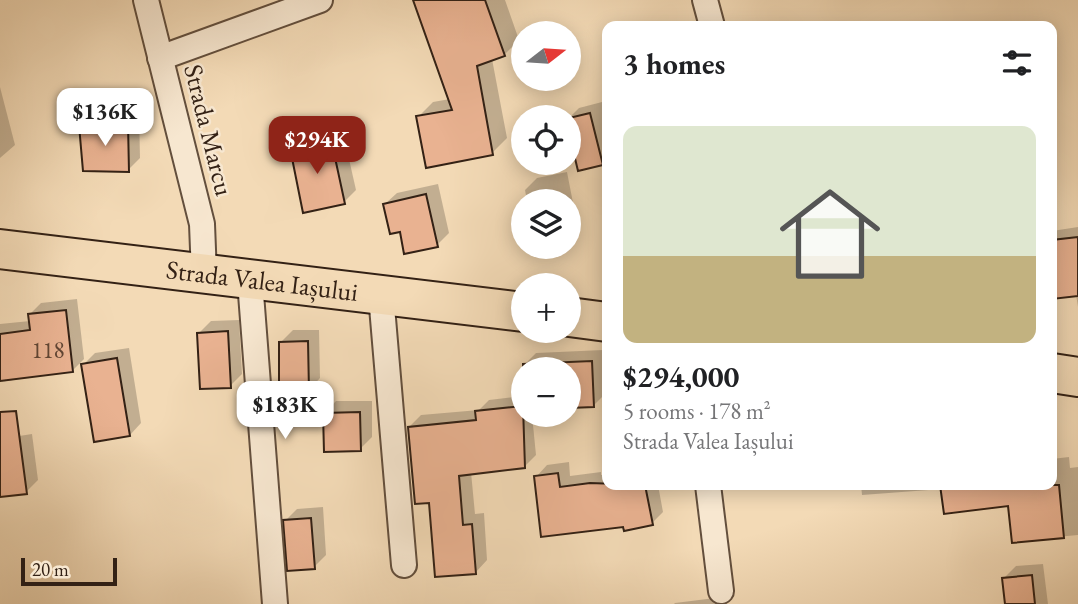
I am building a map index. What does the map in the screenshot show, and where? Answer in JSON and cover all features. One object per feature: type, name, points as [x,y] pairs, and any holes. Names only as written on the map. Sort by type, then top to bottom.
[{"type":"main road","name":"Strada Valea Iașului","points":[[0,249],[511,311]]},
{"type":"main road","points":[[581,319],[602,321]]},
{"type":"main road","points":[[1057,374],[1078,377]]},
{"type":"street","name":"Strada Marcu","points":[[146,0],[202,224],[204,275]]},
{"type":"street","points":[[160,58],[320,0]]},
{"type":"street","points":[[705,0],[711,21]]},
{"type":"street","points":[[250,281],[275,604]]},
{"type":"street","points":[[381,295],[404,565]]},
{"type":"street","points":[[709,490],[721,591]]},
{"type":"building","points":[[413,0],[485,0],[505,56],[477,66],[493,155],[426,168],[416,116],[452,110]]},
{"type":"building","points":[[590,113],[602,165],[581,170],[581,115]]},
{"type":"building","points":[[128,124],[129,172],[83,171],[79,125]]},
{"type":"building","points":[[331,139],[345,204],[303,213],[290,148]]},
{"type":"building","points":[[426,194],[438,247],[404,254],[400,232],[390,234],[383,204]]},
{"type":"building","points":[[1078,237],[1078,296],[1057,298],[1057,239]]},
{"type":"building","points":[[66,310],[73,372],[0,381],[0,334],[30,330],[28,314]]},
{"type":"building","points":[[228,331],[231,388],[200,389],[197,333]]},
{"type":"building","points":[[308,341],[309,392],[279,392],[279,342]]},
{"type":"building","points":[[117,358],[130,436],[94,442],[81,364]]},
{"type":"building","points":[[581,361],[592,361],[594,407],[581,408]]},
{"type":"building","points":[[511,407],[511,427],[524,427],[525,468],[459,476],[463,525],[472,524],[476,574],[435,577],[429,503],[415,504],[408,427],[476,420],[475,411]]},
{"type":"building","points":[[16,411],[27,494],[0,497],[0,412]]},
{"type":"building","points":[[360,412],[361,451],[324,452],[323,413]]},
{"type":"building","points":[[558,473],[560,487],[590,483],[602,483],[602,490],[646,490],[653,525],[624,531],[623,527],[541,537],[534,476]]},
{"type":"building","points":[[1059,485],[1064,538],[1012,543],[1008,506],[944,514],[941,490],[1057,490]]},
{"type":"building","points":[[311,518],[315,569],[287,571],[283,520]]},
{"type":"building","points":[[1032,575],[1035,604],[1005,604],[1002,578]]}]
